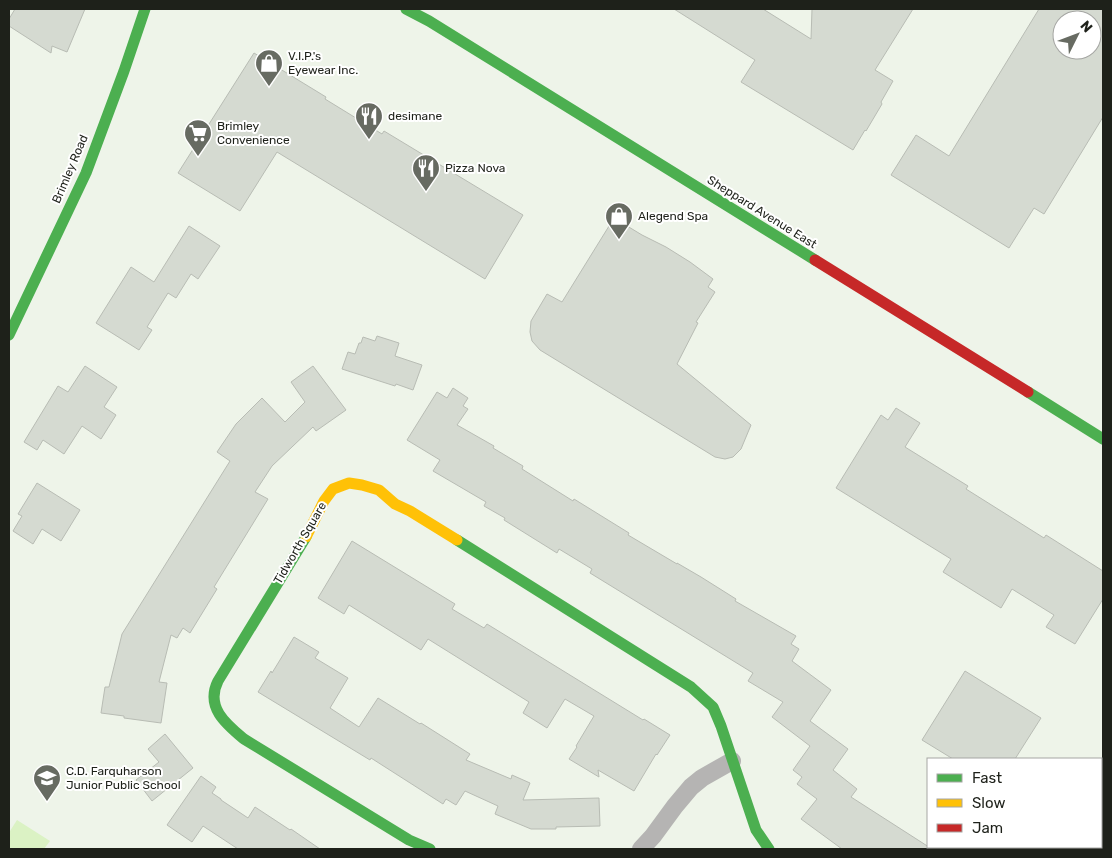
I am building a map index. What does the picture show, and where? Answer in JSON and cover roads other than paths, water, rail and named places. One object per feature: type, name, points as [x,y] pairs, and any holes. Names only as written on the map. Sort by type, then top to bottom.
[{"type":"main road","name":"Brimley Road","points":[[9,335],[86,173],[145,9]]},
{"type":"main road","name":"Sheppard Avenue East","points":[[406,9],[1103,439]]},
{"type":"main road","name":"Tidworth Square","points":[[430,849],[409,840],[244,739],[217,714],[214,705],[215,688],[222,673],[306,536],[324,501],[333,489],[349,484],[362,484],[378,490],[395,504],[410,511],[691,687],[712,707],[721,726],[756,830],[769,849]]},
{"type":"street","points":[[641,849],[691,787],[702,778],[732,761]]},
{"type":"place","name":"V.I.P.'s Eyewear Inc.","points":[[269,87]]},
{"type":"place","name":"desimane","points":[[369,140]]},
{"type":"place","name":"Brimley Convenience","points":[[198,157]]},
{"type":"place","name":"Pizza Nova","points":[[426,192]]},
{"type":"place","name":"Alegend Spa","points":[[619,240]]},
{"type":"place","name":"C.D. Farquharson Junior Public School","points":[[47,802]]}]
